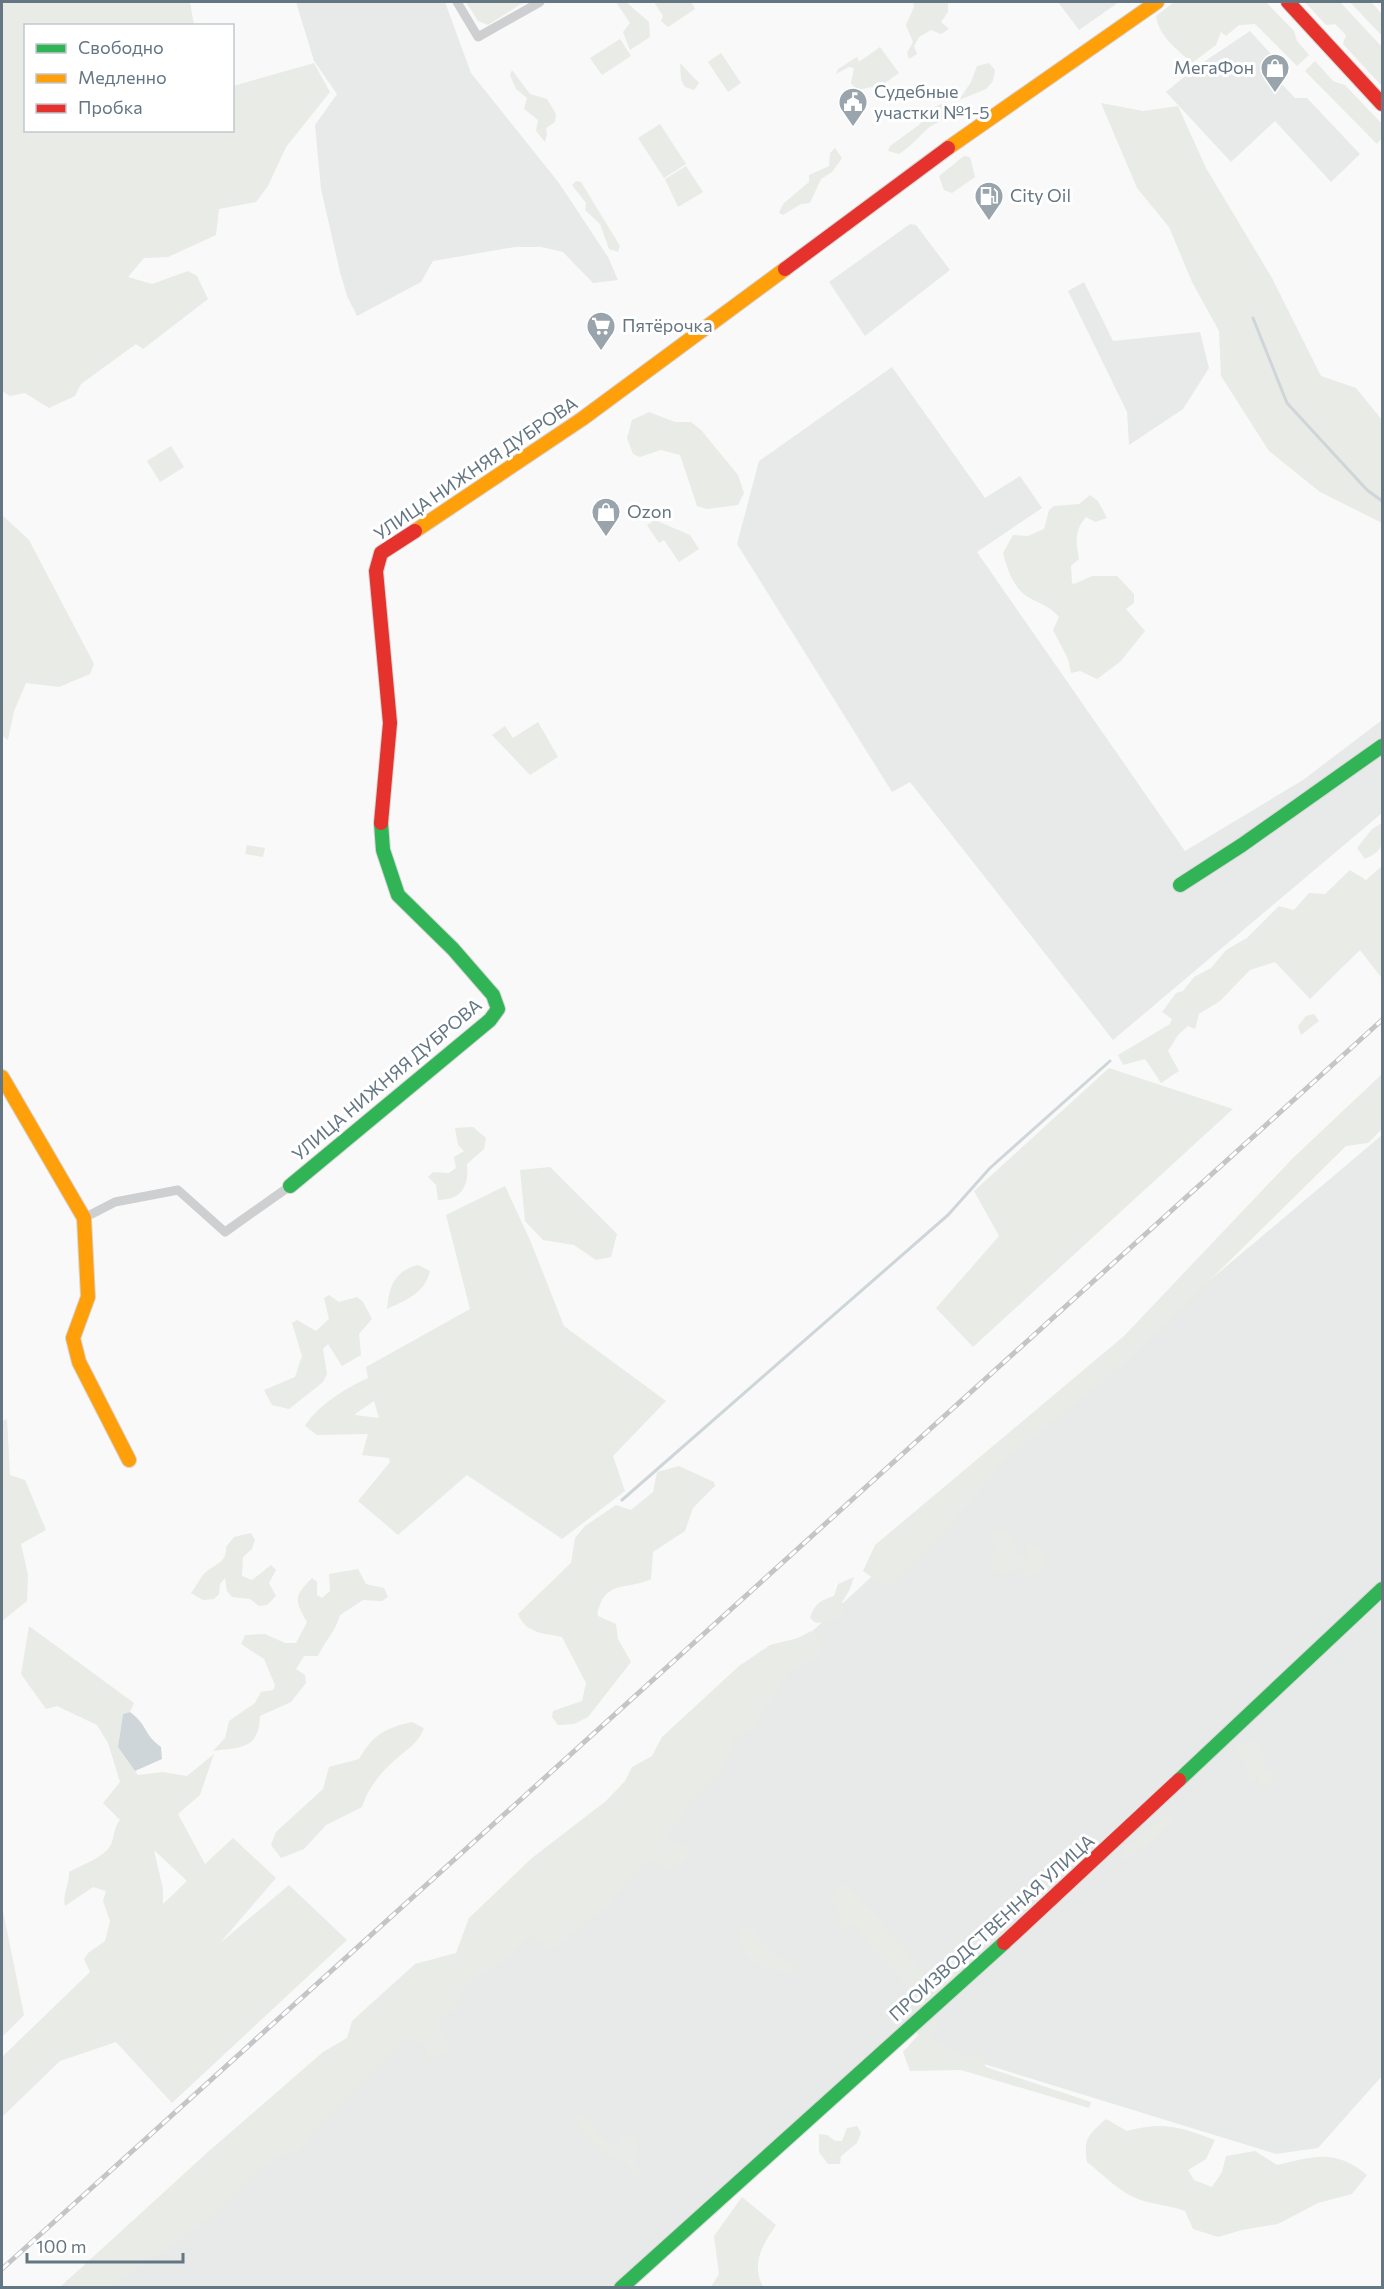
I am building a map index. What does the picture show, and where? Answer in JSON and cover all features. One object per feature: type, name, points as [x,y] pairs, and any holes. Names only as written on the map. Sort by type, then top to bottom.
[{"type":"street","points":[[457,2],[478,37],[540,2]]},
{"type":"street","name":"УЛИЦА НИЖНЯЯ ДУБРОВА","points":[[290,1186],[489,1020],[498,1009],[493,995],[453,949],[398,894],[383,850],[381,819],[390,723],[376,591],[376,571],[381,553],[582,419],[990,117],[1157,2]]},
{"type":"street","points":[[1288,2],[1383,104]]},
{"type":"street","points":[[1180,885],[1242,845],[1383,746]]},
{"type":"street","points":[[2,1077],[84,1218],[88,1297],[73,1338],[80,1362],[129,1460]]},
{"type":"street","points":[[84,1218],[115,1202],[177,1190],[225,1232],[290,1186]]},
{"type":"street","name":"ПРОИЗВОДСТВЕННАЯ УЛИЦА","points":[[621,2288],[1054,1898],[1383,1589]]},
{"type":"shaded area","points":[[2,2],[190,2],[194,24],[24,24],[24,132],[234,132],[234,86],[314,63],[330,92],[286,147],[268,186],[256,202],[219,209],[216,235],[168,257],[144,258],[128,277],[152,284],[188,271],[197,276],[208,299],[143,349],[136,344],[81,384],[75,396],[49,408],[25,393],[10,396],[2,391]]},
{"type":"shaded area","points":[[296,2],[445,2],[471,73],[559,183],[608,257],[618,280],[593,283],[563,252],[541,247],[515,247],[433,261],[421,282],[357,316],[347,296],[340,272],[321,189],[315,125],[337,94],[314,61]]},
{"type":"shaded area","points":[[466,2],[524,2],[488,25],[478,21]]},
{"type":"shaded area","points":[[616,2],[626,2],[649,22],[650,37],[630,50],[623,32],[630,23]]},
{"type":"shaded area","points":[[654,2],[691,2],[695,9],[668,27],[661,21],[663,16]]},
{"type":"shaded area","points":[[913,2],[948,2],[948,12],[941,22],[949,29],[941,34],[931,30],[919,37],[914,46],[917,54],[909,59],[907,53],[913,42],[906,25],[914,7]]},
{"type":"shaded area","points":[[1058,2],[1119,2],[1079,30]]},
{"type":"shaded area","points":[[1174,2],[1266,2],[1294,31],[1297,41],[1309,55],[1297,66],[1255,24],[1239,25],[1226,36],[1221,32],[1216,45],[1192,63],[1170,42],[1158,23],[1156,16]]},
{"type":"shaded area","points":[[1305,2],[1340,2],[1382,47],[1382,86],[1343,44],[1346,35],[1335,24],[1326,25]]},
{"type":"shaded area","points":[[1350,2],[1371,2],[1382,14],[1382,36]]},
{"type":"shaded area","points":[[1250,31],[1280,64],[1276,78],[1295,98],[1307,98],[1360,154],[1331,182],[1275,121],[1231,162],[1166,92],[1196,67]]},
{"type":"shaded area","points":[[620,39],[631,56],[602,75],[590,58]]},
{"type":"shaded area","points":[[880,47],[899,73],[875,90],[872,87],[857,90],[851,83],[854,68],[849,67],[836,74],[838,69],[857,57],[859,62]]},
{"type":"shaded area","points":[[721,53],[741,83],[728,92],[708,62]]},
{"type":"shaded area","points":[[1315,61],[1333,81],[1345,85],[1382,124],[1382,138],[1377,144],[1305,71]]},
{"type":"shaded area","points":[[680,63],[699,83],[694,90],[685,87],[681,80]]},
{"type":"shaded area","points":[[989,63],[995,70],[993,81],[986,89],[959,100],[971,82],[977,66]]},
{"type":"shaded area","points":[[512,70],[530,94],[547,99],[556,114],[555,122],[546,128],[545,142],[536,131],[538,120],[524,109],[527,98],[516,89],[510,75]]},
{"type":"shaded area","points":[[1101,103],[1143,111],[1178,106],[1206,168],[1272,278],[1321,376],[1356,388],[1382,420],[1382,523],[1320,492],[1269,451],[1221,376],[1219,331],[1192,282],[1169,227],[1137,188]]},
{"type":"shaded area","points":[[941,104],[950,112],[945,118],[929,127],[899,154],[888,151],[890,146],[919,125],[933,108]]},
{"type":"shaded area","points":[[660,124],[686,164],[664,178],[638,138]]},
{"type":"shaded area","points":[[835,148],[842,158],[832,172],[821,179],[810,203],[801,204],[783,215],[779,213],[783,204],[809,182],[809,175],[829,166],[830,153]]},
{"type":"shaded area","points":[[964,156],[970,157],[975,177],[952,193],[944,190],[939,176]]},
{"type":"shaded area","points":[[686,166],[703,192],[678,207],[665,179]]},
{"type":"shaded area","points":[[576,181],[581,182],[620,246],[618,252],[609,249],[600,224],[585,210],[586,203],[572,185]]},
{"type":"shaded area","points":[[910,224],[916,225],[950,270],[865,336],[829,282]]},
{"type":"shaded area","points":[[1084,282],[1113,341],[1200,332],[1209,368],[1183,409],[1129,445],[1127,412],[1068,291]]},
{"type":"shaded area","points":[[892,367],[985,498],[1020,476],[1042,508],[977,552],[1185,851],[1303,780],[1382,720],[1382,813],[1113,1040],[910,782],[892,792],[737,544],[759,461]]},
{"type":"shaded area","points":[[649,412],[675,422],[691,422],[701,430],[738,475],[744,493],[738,505],[707,509],[697,506],[680,455],[661,450],[640,457],[633,454],[627,438],[632,420]]},
{"type":"shaded area","points":[[171,446],[184,467],[160,482],[147,461]]},
{"type":"shaded area","points":[[1090,495],[1098,501],[1107,518],[1095,522],[1086,517],[1079,527],[1077,542],[1079,559],[1071,566],[1072,583],[1092,576],[1117,576],[1134,594],[1134,603],[1126,609],[1145,631],[1120,662],[1097,679],[1080,671],[1071,673],[1068,659],[1053,630],[1059,617],[1018,588],[1003,553],[1013,535],[1028,536],[1044,529],[1049,510],[1054,506],[1079,504]]},
{"type":"shaded area","points":[[2,515],[29,540],[94,664],[90,674],[59,687],[26,683],[14,711],[8,740],[2,736]]},
{"type":"shaded area","points":[[655,520],[690,535],[699,549],[679,562],[664,540],[659,543],[647,525]]},
{"type":"shaded area","points":[[538,722],[558,757],[530,775],[492,735],[505,726],[513,738]]},
{"type":"shaded area","points":[[1382,823],[1381,846],[1376,853],[1365,859],[1357,848],[1372,829]]},
{"type":"shaded area","points":[[247,845],[265,848],[263,857],[245,854]]},
{"type":"shaded area","points":[[1382,866],[1381,977],[1360,950],[1310,999],[1275,962],[1250,970],[1220,1001],[1199,1014],[1195,1029],[1188,1026],[1178,1035],[1168,1051],[1179,1071],[1161,1083],[1145,1059],[1123,1065],[1118,1055],[1170,1024],[1172,1019],[1162,1012],[1176,993],[1183,991],[1194,977],[1211,968],[1226,950],[1247,938],[1279,906],[1294,910],[1309,893],[1325,894],[1350,870],[1366,880]]},
{"type":"shaded area","points":[[1314,1014],[1319,1021],[1301,1035],[1298,1026],[1306,1016]]},
{"type":"shaded area","points":[[1109,1068],[1233,1109],[973,1347],[936,1308],[999,1236],[974,1191]]},
{"type":"shaded area","points":[[1382,1074],[1382,1129],[1368,1143],[1346,1146],[1129,1360],[1004,1461],[939,1539],[887,1588],[863,1571],[875,1545],[1124,1336],[1293,1158]]},
{"type":"shaded area","points":[[473,1127],[486,1138],[484,1149],[467,1164],[467,1179],[462,1190],[453,1197],[438,1200],[436,1185],[428,1177],[433,1172],[449,1173],[456,1168],[454,1157],[464,1151],[458,1145],[455,1128]]},
{"type":"shaded area","points":[[1382,1135],[1382,1580],[906,2023],[612,2287],[98,2288],[1018,1442]]},
{"type":"shaded area","points":[[550,1167],[617,1234],[611,1257],[596,1260],[574,1245],[543,1240],[525,1221],[520,1170]]},
{"type":"shaded area","points":[[505,1186],[530,1240],[564,1326],[666,1401],[613,1456],[625,1491],[562,1539],[467,1475],[398,1535],[358,1501],[390,1462],[389,1458],[362,1455],[368,1434],[317,1435],[305,1426],[317,1411],[333,1398],[368,1378],[366,1367],[470,1309],[446,1215]],"holes":[[[374,1401],[379,1418],[355,1415],[355,1414]]]},
{"type":"shaded area","points":[[418,1265],[430,1271],[424,1285],[414,1295],[387,1309],[394,1281],[403,1271]]},
{"type":"shaded area","points":[[329,1295],[339,1302],[357,1297],[363,1302],[372,1319],[359,1334],[361,1355],[342,1366],[328,1344],[323,1349],[327,1374],[323,1382],[289,1409],[272,1405],[264,1390],[295,1377],[302,1356],[292,1323],[297,1320],[316,1331],[329,1319],[324,1298]]},
{"type":"shaded area","points":[[7,1419],[10,1475],[25,1480],[46,1530],[21,1544],[28,1575],[27,1601],[2,1621],[2,1421]]},
{"type":"shaded area","points":[[679,1466],[714,1482],[715,1486],[693,1508],[685,1531],[653,1552],[651,1579],[616,1588],[605,1595],[598,1609],[598,1616],[616,1624],[618,1639],[631,1662],[588,1717],[574,1724],[558,1725],[552,1717],[553,1711],[582,1701],[586,1683],[562,1637],[531,1629],[521,1621],[518,1614],[571,1563],[575,1538],[585,1526],[616,1505],[631,1510],[653,1492],[657,1472]]},
{"type":"shaded area","points":[[1002,1530],[1007,1533],[1020,1556],[1027,1558],[1026,1545],[1030,1543],[1038,1548],[1046,1559],[1045,1565],[1031,1577],[1017,1568],[1008,1574],[995,1572],[988,1560],[998,1550],[989,1540],[994,1533]]},
{"type":"shaded area","points":[[251,1533],[255,1540],[252,1549],[243,1557],[242,1576],[252,1580],[271,1565],[276,1570],[269,1583],[276,1596],[267,1605],[259,1606],[250,1599],[232,1597],[227,1591],[225,1578],[220,1584],[219,1594],[214,1599],[203,1600],[191,1593],[204,1574],[223,1559],[226,1547],[234,1537]]},
{"type":"shaded area","points":[[358,1569],[366,1584],[384,1588],[388,1597],[382,1601],[363,1600],[340,1615],[318,1656],[304,1656],[296,1669],[305,1675],[306,1683],[291,1702],[260,1716],[259,1727],[252,1741],[240,1747],[213,1751],[225,1738],[229,1721],[255,1703],[261,1692],[273,1690],[275,1685],[264,1659],[241,1644],[245,1635],[265,1634],[285,1643],[296,1643],[307,1622],[298,1603],[299,1594],[306,1584],[312,1578],[317,1582],[317,1595],[322,1598],[330,1591],[329,1574]]},
{"type":"shaded area","points":[[854,1577],[842,1602],[844,1610],[838,1617],[829,1622],[816,1623],[810,1618],[819,1603],[834,1596],[838,1584]]},
{"type":"shaded area","points":[[1382,1596],[1382,2076],[1318,2148],[1276,2154],[922,2045],[915,2028]]},
{"type":"shaded area","points":[[29,1626],[134,1703],[130,1712],[123,1714],[118,1747],[138,1775],[163,1772],[187,1776],[214,1754],[200,1795],[178,1814],[205,1864],[233,1838],[276,1878],[220,1943],[289,1885],[347,1940],[172,2103],[116,2042],[60,2061],[2,2117],[2,2057],[90,1972],[84,1959],[88,1953],[105,1941],[110,1921],[103,1901],[106,1891],[93,1887],[65,1906],[64,1897],[69,1872],[94,1860],[110,1847],[120,1820],[103,1803],[120,1782],[108,1743],[97,1725],[57,1706],[46,1709],[21,1674]],"holes":[[[154,1850],[187,1881],[163,1904],[163,1889]]]},
{"type":"shaded area","points":[[811,1631],[820,1639],[821,1654],[789,1672],[754,1726],[734,1740],[726,1762],[716,1778],[686,1808],[682,1819],[667,1834],[665,1847],[677,1843],[690,1847],[685,1859],[669,1871],[657,1862],[646,1860],[610,1903],[551,1951],[538,1939],[529,1937],[508,1957],[476,1977],[464,1989],[456,2008],[438,2019],[449,2044],[447,2053],[431,2059],[427,2057],[423,2043],[406,2038],[316,2129],[298,2151],[272,2161],[250,2177],[211,2217],[113,2287],[60,2287],[209,2151],[323,2052],[347,2038],[352,2021],[415,1964],[456,1953],[469,1918],[532,1858],[606,1801],[625,1781],[632,1767],[652,1756],[662,1737],[739,1666],[770,1645],[798,1638]]},
{"type":"shaded area","points":[[130,1712],[161,1747],[162,1759],[135,1771],[118,1747],[123,1714]]},
{"type":"shaded area","points":[[412,1722],[424,1728],[422,1734],[380,1776],[371,1787],[362,1807],[326,1825],[304,1849],[281,1858],[271,1845],[276,1832],[323,1789],[329,1767],[359,1759],[375,1738],[387,1730]]},
{"type":"shaded area","points":[[1251,1741],[1259,1744],[1265,1756],[1263,1768],[1274,1775],[1270,1784],[1260,1789],[1257,1777],[1250,1782],[1245,1762],[1235,1751],[1239,1746]]},
{"type":"shaded area","points":[[1166,1814],[1176,1821],[1134,1854],[1121,1860],[1123,1850]]},
{"type":"shaded area","points":[[841,1883],[850,1888],[898,1940],[933,1986],[957,1965],[964,1967],[961,1976],[922,2008],[918,1999],[851,1924],[841,1933],[838,1923],[839,1911],[829,1897]]},
{"type":"shaded area","points":[[2,1906],[24,2015],[2,2037]]},
{"type":"shaded area","points":[[742,1927],[753,1928],[765,1945],[774,1954],[793,1965],[795,1971],[784,1973],[776,1966],[766,1969],[751,1958],[743,1950],[738,1939],[737,1933]]},
{"type":"shaded area","points":[[938,2018],[940,2024],[929,2039],[965,2056],[980,2055],[986,2067],[1091,2102],[1089,2108],[961,2070],[910,2071],[903,2052],[927,2025]]},
{"type":"shaded area","points":[[585,2115],[607,2142],[617,2144],[623,2134],[636,2136],[640,2151],[633,2162],[639,2172],[638,2177],[623,2161],[606,2154],[580,2128],[576,2117]]},
{"type":"shaded area","points":[[1106,2119],[1127,2131],[1151,2126],[1171,2127],[1215,2140],[1206,2159],[1188,2170],[1194,2180],[1212,2187],[1222,2172],[1226,2156],[1255,2151],[1277,2165],[1313,2158],[1334,2158],[1355,2166],[1367,2175],[1352,2194],[1318,2203],[1278,2224],[1218,2237],[1193,2229],[1185,2211],[1131,2196],[1087,2162],[1086,2147],[1089,2137]]},
{"type":"shaded area","points":[[857,2126],[861,2133],[857,2143],[841,2156],[840,2164],[828,2164],[819,2152],[819,2134],[827,2135],[835,2141],[842,2141],[847,2128]]},
{"type":"shaded area","points":[[742,2197],[776,2225],[766,2240],[758,2262],[763,2287],[711,2287],[719,2274],[714,2236]]},
{"type":"waterway","points":[[1253,318],[1287,403],[1367,490],[1382,501]]},
{"type":"waterway","points":[[622,1500],[948,1215],[990,1168],[1110,1061]]},
{"type":"railway","points":[[2,2269],[1382,1020]]},
{"type":"traffic: fast","points":[[1180,885],[1242,845],[1382,746]]},
{"type":"traffic: fast","points":[[290,1186],[490,1020],[498,1009],[493,995],[453,949],[398,895],[383,850],[381,823]]},
{"type":"traffic: fast","points":[[1179,1780],[1382,1589]]},
{"type":"traffic: fast","points":[[621,2288],[1004,1943]]},
{"type":"traffic: slow","points":[[948,148],[1157,2]]},
{"type":"traffic: slow","points":[[415,531],[582,419],[785,269]]},
{"type":"traffic: slow","points":[[2,1077],[84,1218],[88,1297],[73,1338],[79,1362],[129,1460]]},
{"type":"traffic: jam","points":[[1288,2],[1382,104]]},
{"type":"traffic: jam","points":[[785,269],[948,148]]},
{"type":"traffic: jam","points":[[381,823],[390,723],[376,571],[381,553],[415,531]]},
{"type":"traffic: jam","points":[[1004,1943],[1179,1780]]},
{"type":"place","name":"МегаФон","points":[[1275,94]]},
{"type":"place","name":"Судебные участки №1-5","points":[[853,128]]},
{"type":"place","name":"City Oil","points":[[989,222]]},
{"type":"place","name":"Пятёрочка","points":[[601,352]]},
{"type":"place","name":"Ozon","points":[[606,538]]}]
